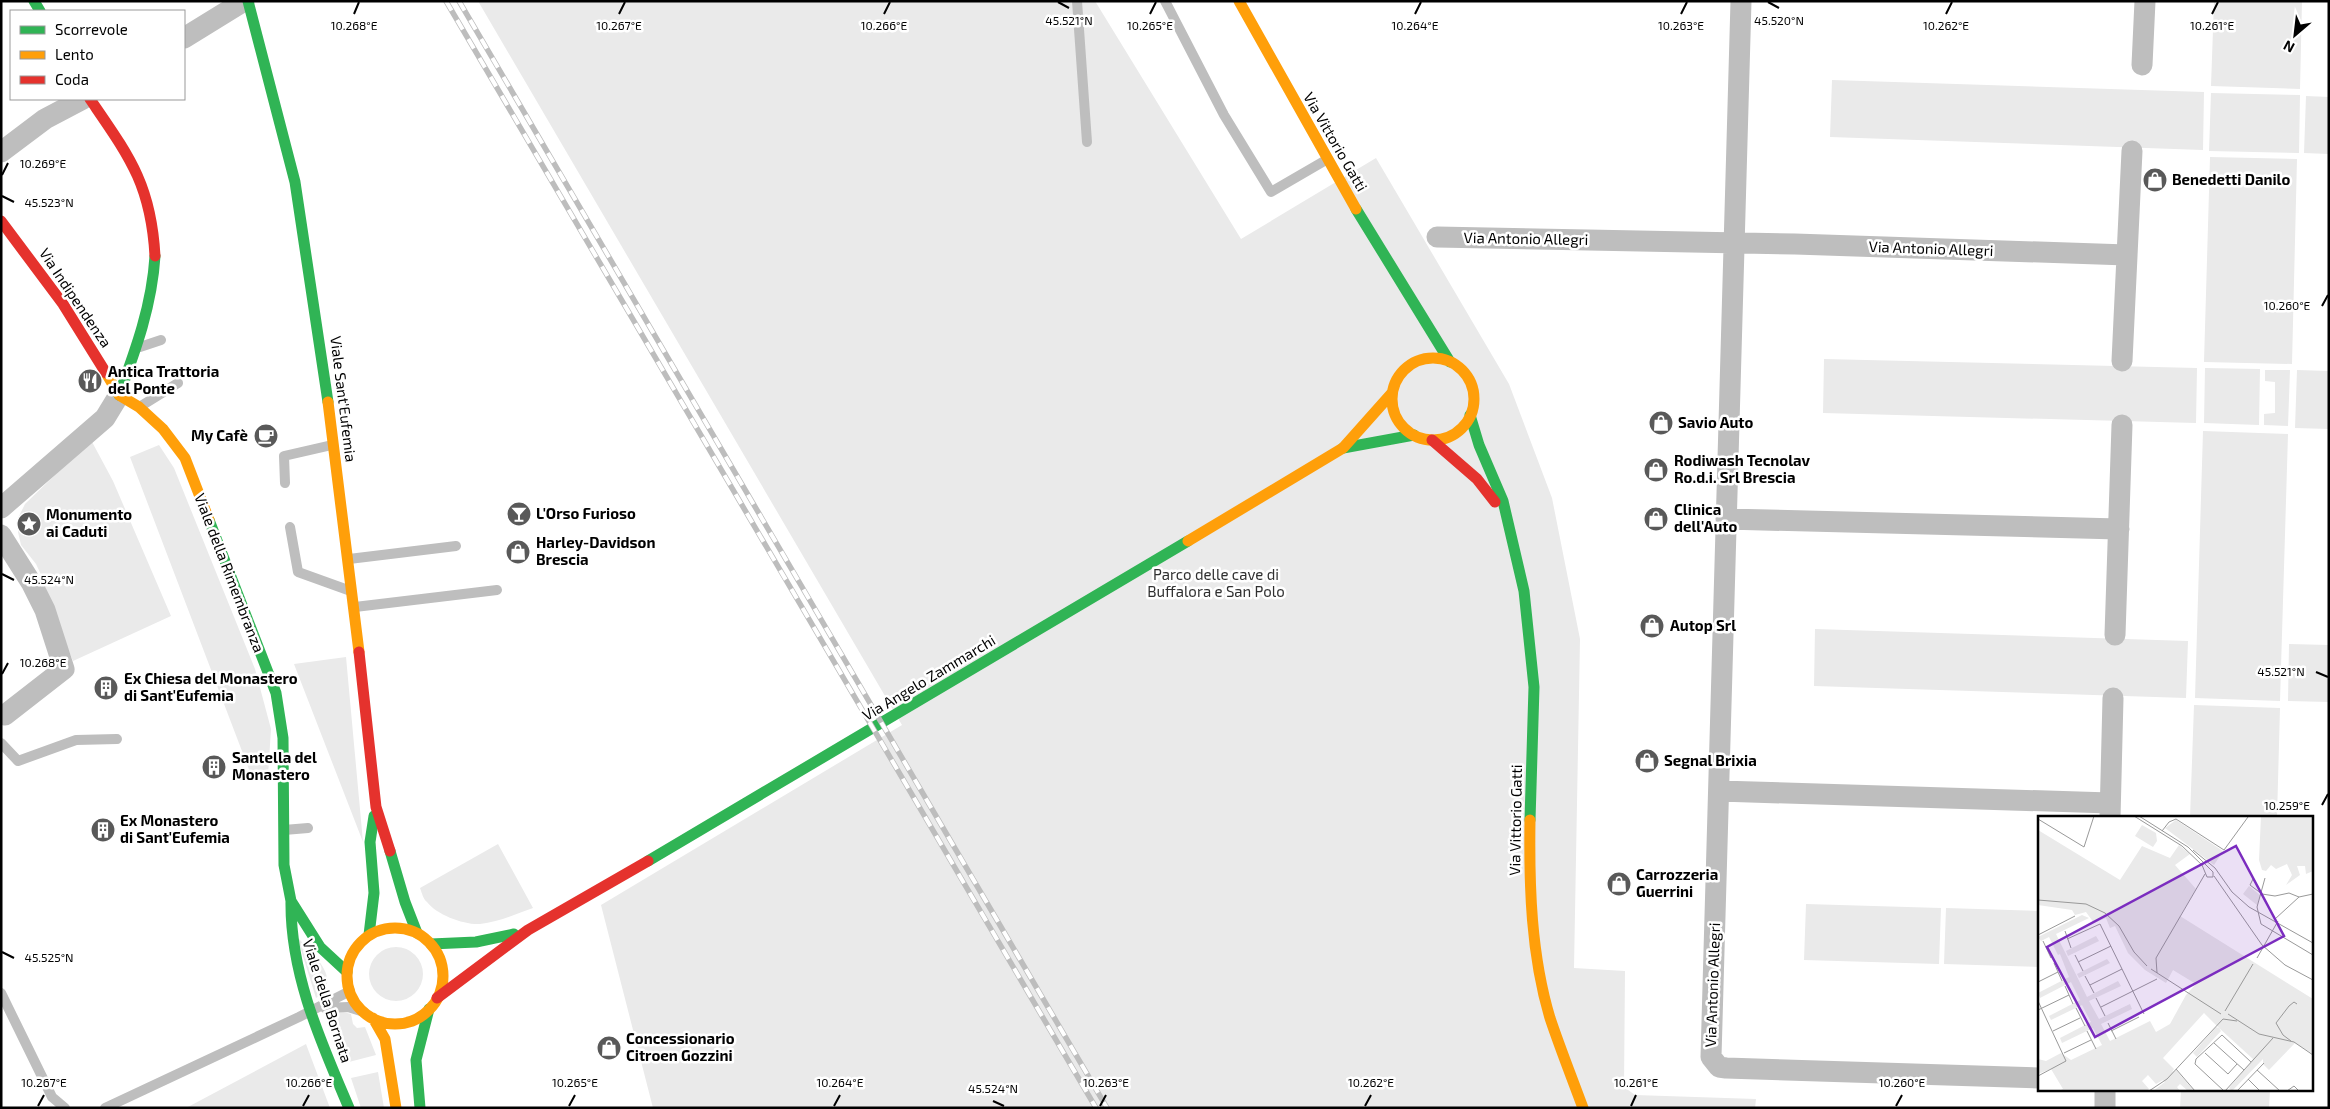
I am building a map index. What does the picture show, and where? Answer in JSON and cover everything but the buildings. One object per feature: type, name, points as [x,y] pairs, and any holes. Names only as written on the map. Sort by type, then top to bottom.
[{"type":"street","points":[[185,37],[246,1]]},
{"type":"street","name":"Viale Sant'Eufemia","points":[[246,1],[295,182],[321,344],[352,591],[376,807],[402,896],[417,933]]},
{"type":"street","name":"Via Vittorio Gatti","points":[[1238,1],[1326,160],[1407,297],[1450,362],[1459,367],[1471,384],[1473,405],[1470,415],[1479,445],[1503,501],[1524,591],[1534,687],[1529,868],[1535,946],[1550,1017],[1583,1108]]},
{"type":"street","name":"Via Antonio Allegri","points":[[1741,1],[1710,1050],[1714,1062],[1726,1068],[1770,1071],[2038,1078]]},
{"type":"street","points":[[2142,65],[2145,1]]},
{"type":"street","points":[[1,152],[45,119],[81,100]]},
{"type":"street","points":[[1,508],[105,418],[119,394],[137,348],[152,300],[157,255],[155,232],[146,196],[135,168],[91,100]]},
{"type":"street","points":[[2122,361],[2132,151]]},
{"type":"street","name":"Via Indipendenza","points":[[1,221],[74,319],[119,394]]},
{"type":"street","name":"Via Antonio Allegri","points":[[1437,236],[2127,255]]},
{"type":"street","name":"Via Vittorio Gatti","points":[[1407,297],[1411,320]]},
{"type":"street","points":[[1407,367],[1410,351]]},
{"type":"street","points":[[1392,393],[1399,375],[1407,367],[1423,359],[1441,359],[1450,362]]},
{"type":"street","name":"Via Vittorio Gatti","points":[[1392,393],[1394,413],[1402,426],[1414,435],[1432,440],[1477,479],[1495,502],[1509,528]]},
{"type":"street","name":"Via Angelo Zammarchi","points":[[437,998],[528,930],[928,697],[1343,448],[1392,393]]},
{"type":"street","name":"Viale della Rimembranza","points":[[119,394],[139,407],[163,429],[185,458],[276,693],[283,738],[284,809]]},
{"type":"street","points":[[1432,440],[1451,436],[1465,424],[1470,415]]},
{"type":"street","points":[[2116,635],[2122,424]]},
{"type":"street","name":"Via Angelo Zammarchi","points":[[1343,448],[1414,435]]},
{"type":"street","points":[[1726,519],[2119,529]]},
{"type":"street","points":[[1,536],[32,584],[45,610],[65,671],[4,715]]},
{"type":"street","points":[[1719,791],[2110,811],[2113,698]]},
{"type":"street","name":"Viale Sant'Eufemia","points":[[369,935],[374,893],[370,842],[376,807]]},
{"type":"street","name":"Viale della Bornata","points":[[284,809],[284,865],[291,901],[292,943],[312,1011],[348,1108]]},
{"type":"street","name":"Viale della Bornata","points":[[291,901],[320,948],[347,972]]},
{"type":"street","name":"Viale della Bornata","points":[[368,1015],[382,1022],[402,1023],[421,1016],[437,998],[443,976],[438,954],[431,944],[417,933],[398,928],[388,928],[354,942],[347,972],[353,999],[368,1015],[385,1039],[396,1108]]},
{"type":"street","name":"Via Angelo Zammarchi","points":[[431,944],[498,939],[528,930]]},
{"type":"street","name":"Viale della Bornata","points":[[312,934],[326,936]]},
{"type":"street","name":"Viale della Bornata","points":[[420,1108],[416,1060],[429,1009]]},
{"type":"street","points":[[2105,1092],[2105,1108]]},
{"type":"lane","points":[[1077,1],[1087,142]]},
{"type":"lane","points":[[1165,1],[1224,116],[1271,192],[1326,160]]},
{"type":"lane","points":[[137,348],[161,340]]},
{"type":"lane","points":[[139,407],[178,383]]},
{"type":"lane","points":[[285,483],[284,456],[334,445]]},
{"type":"lane","points":[[290,527],[298,572],[352,591]]},
{"type":"lane","points":[[348,559],[456,546]]},
{"type":"lane","points":[[354,608],[497,590]]},
{"type":"lane","points":[[1,743],[18,761],[76,740],[116,739]]},
{"type":"lane","points":[[284,830],[308,828]]},
{"type":"lane","points":[[105,1108],[312,1011],[350,991]]},
{"type":"lane","points":[[1,993],[52,1097],[65,1108]]},
{"type":"lane","points":[[312,1011],[333,1006],[348,1007],[368,1015]]},
{"type":"green space","name":"Parco delle cave di Buffalora e San Polo","points":[[478,1],[1095,1],[1241,239],[1376,158],[1509,384],[1552,498],[1580,639],[1574,968],[1625,971],[1624,1087],[1635,1095],[1756,1099],[1755,1108],[653,1108],[601,905],[902,725]]},
{"type":"green space","points":[[2214,1],[2302,1],[2300,89],[2211,86]]},
{"type":"green space","points":[[1832,80],[2204,92],[2203,150],[1830,137]]},
{"type":"green space","points":[[2211,93],[2300,95],[2299,153],[2209,151]]},
{"type":"green space","points":[[2306,96],[2329,97],[2329,154],[2304,153]]},
{"type":"green space","points":[[2210,157],[2297,159],[2292,364],[2204,362]]},
{"type":"green space","points":[[1824,359],[2197,368],[2196,423],[1823,413]]},
{"type":"green space","points":[[2205,368],[2260,369],[2259,425],[2204,423]]},
{"type":"green space","points":[[2265,370],[2290,370],[2288,426],[2264,425],[2264,414],[2275,413],[2275,382],[2265,381]]},
{"type":"green space","points":[[2297,370],[2329,371],[2329,429],[2295,428]]},
{"type":"green space","points":[[2203,431],[2288,434],[2280,701],[2195,698]]},
{"type":"green space","points":[[91,440],[113,481],[171,616],[73,661],[49,602],[43,579],[36,564],[21,545],[18,532],[18,518],[25,504]]},
{"type":"green space","points":[[159,445],[174,468],[255,669],[271,729],[268,776],[253,780],[130,457]]},
{"type":"green space","points":[[1815,629],[2188,641],[2186,698],[1814,686]]},
{"type":"green space","points":[[2289,644],[2329,645],[2329,702],[2288,701]]},
{"type":"green space","points":[[346,657],[363,842],[294,664]]},
{"type":"green space","points":[[2194,705],[2280,708],[2277,816],[2190,816]]},
{"type":"green space","points":[[498,844],[533,908],[494,922],[474,924],[459,921],[431,907],[424,898],[420,888]]},
{"type":"green space","points":[[1806,904],[1941,908],[1939,964],[1804,960]]},
{"type":"green space","points":[[1946,908],[2038,911],[2038,967],[1944,964]]},
{"type":"green space","points":[[297,937],[317,958],[323,966],[326,975],[327,983],[324,991],[316,998]]},
{"type":"green space","points":[[396,947],[406,949],[415,955],[421,964],[423,974],[421,984],[415,993],[406,999],[396,1001],[386,999],[377,993],[371,984],[369,974],[371,964],[377,955],[386,949]]},
{"type":"green space","points":[[339,1011],[351,1014],[353,1024],[357,1028],[365,1027],[376,1055],[345,1063],[327,1013]]},
{"type":"green space","points":[[306,1044],[330,1108],[186,1108]]},
{"type":"green space","points":[[378,1072],[384,1108],[361,1108],[351,1078]]},
{"type":"green space","points":[[2181,1092],[2270,1092],[2269,1108],[2180,1108]]},
{"type":"railway","points":[[446,1],[1096,1108]]},
{"type":"railway","points":[[459,1],[1107,1108]]},
{"type":"traffic: fast","points":[[34,1],[39,10]]},
{"type":"traffic: fast","points":[[248,1],[295,182],[328,402]]},
{"type":"traffic: fast","points":[[1356,209],[1450,362]]},
{"type":"traffic: fast","points":[[119,395],[147,309],[155,256]]},
{"type":"traffic: fast","points":[[1470,415],[1479,445],[1503,501],[1524,591],[1534,687],[1530,820]]},
{"type":"traffic: fast","points":[[1343,448],[1414,435]]},
{"type":"traffic: fast","points":[[209,520],[276,693],[283,738],[284,865],[291,901],[320,947],[347,972]]},
{"type":"traffic: fast","points":[[648,861],[1188,541]]},
{"type":"traffic: fast","points":[[369,935],[374,893],[370,842],[374,816]]},
{"type":"traffic: fast","points":[[390,851],[405,902],[417,933]]},
{"type":"traffic: fast","points":[[291,901],[296,955],[309,1007],[349,1108]]},
{"type":"traffic: fast","points":[[431,944],[476,942],[514,934]]},
{"type":"traffic: fast","points":[[420,1108],[416,1060],[429,1009]]},
{"type":"traffic: slow","points":[[1239,1],[1356,209]]},
{"type":"traffic: slow","points":[[1433,358],[1449,361],[1462,370],[1471,383],[1474,399],[1471,415],[1462,428],[1449,437],[1433,440],[1417,437],[1404,428],[1395,415],[1392,399],[1395,383],[1404,370],[1417,361],[1433,358]]},
{"type":"traffic: slow","points":[[106,373],[119,395],[139,407],[163,429],[185,458],[209,520]]},
{"type":"traffic: slow","points":[[1188,541],[1343,448],[1392,393]]},
{"type":"traffic: slow","points":[[328,402],[359,652]]},
{"type":"traffic: slow","points":[[1530,820],[1532,920],[1539,970],[1550,1018],[1583,1108]]},
{"type":"traffic: slow","points":[[395,928],[413,932],[429,942],[439,958],[443,976],[439,994],[429,1010],[413,1020],[395,1024],[377,1020],[361,1010],[351,994],[347,976],[351,958],[361,942],[377,932],[395,928]]},
{"type":"traffic: slow","points":[[373,1018],[385,1039],[396,1108]]},
{"type":"traffic: jam","points":[[91,100],[116,137],[136,172],[149,209],[155,256]]},
{"type":"traffic: jam","points":[[1,221],[63,304],[106,373]]},
{"type":"traffic: jam","points":[[1432,440],[1477,479],[1495,502]]},
{"type":"traffic: jam","points":[[359,652],[376,807],[390,851]]},
{"type":"traffic: jam","points":[[437,998],[528,930],[648,861]]},
{"type":"place","name":"Benedetti Danilo","points":[[2155,180]]},
{"type":"place","name":"Antica Trattoria del Ponte","points":[[90,381]]},
{"type":"place","name":"Savio Auto","points":[[1661,423]]},
{"type":"place","name":"My Cafè","points":[[266,436]]},
{"type":"place","name":"Rodiwash Tecnolav Ro.d.i. Srl Brescia","points":[[1656,470]]},
{"type":"place","name":"L'Orso Furioso","points":[[519,514]]},
{"type":"place","name":"Clinica dell'Auto","points":[[1656,519]]},
{"type":"place","name":"Monumento ai Caduti","points":[[29,524]]},
{"type":"place","name":"Harley-Davidson Brescia","points":[[518,552]]},
{"type":"place","name":"Autop Srl","points":[[1652,626]]},
{"type":"place","name":"Ex Chiesa del Monastero di Sant'Eufemia","points":[[106,688]]},
{"type":"place","name":"Segnal Brixia","points":[[1647,761]]},
{"type":"place","name":"Santella del Monastero","points":[[214,767]]},
{"type":"place","name":"Ex Monastero di Sant'Eufemia","points":[[103,830]]},
{"type":"place","name":"Carrozzeria Guerrini","points":[[1619,884]]},
{"type":"place","name":"Concessionario Citroen Gozzini","points":[[609,1048]]}]
